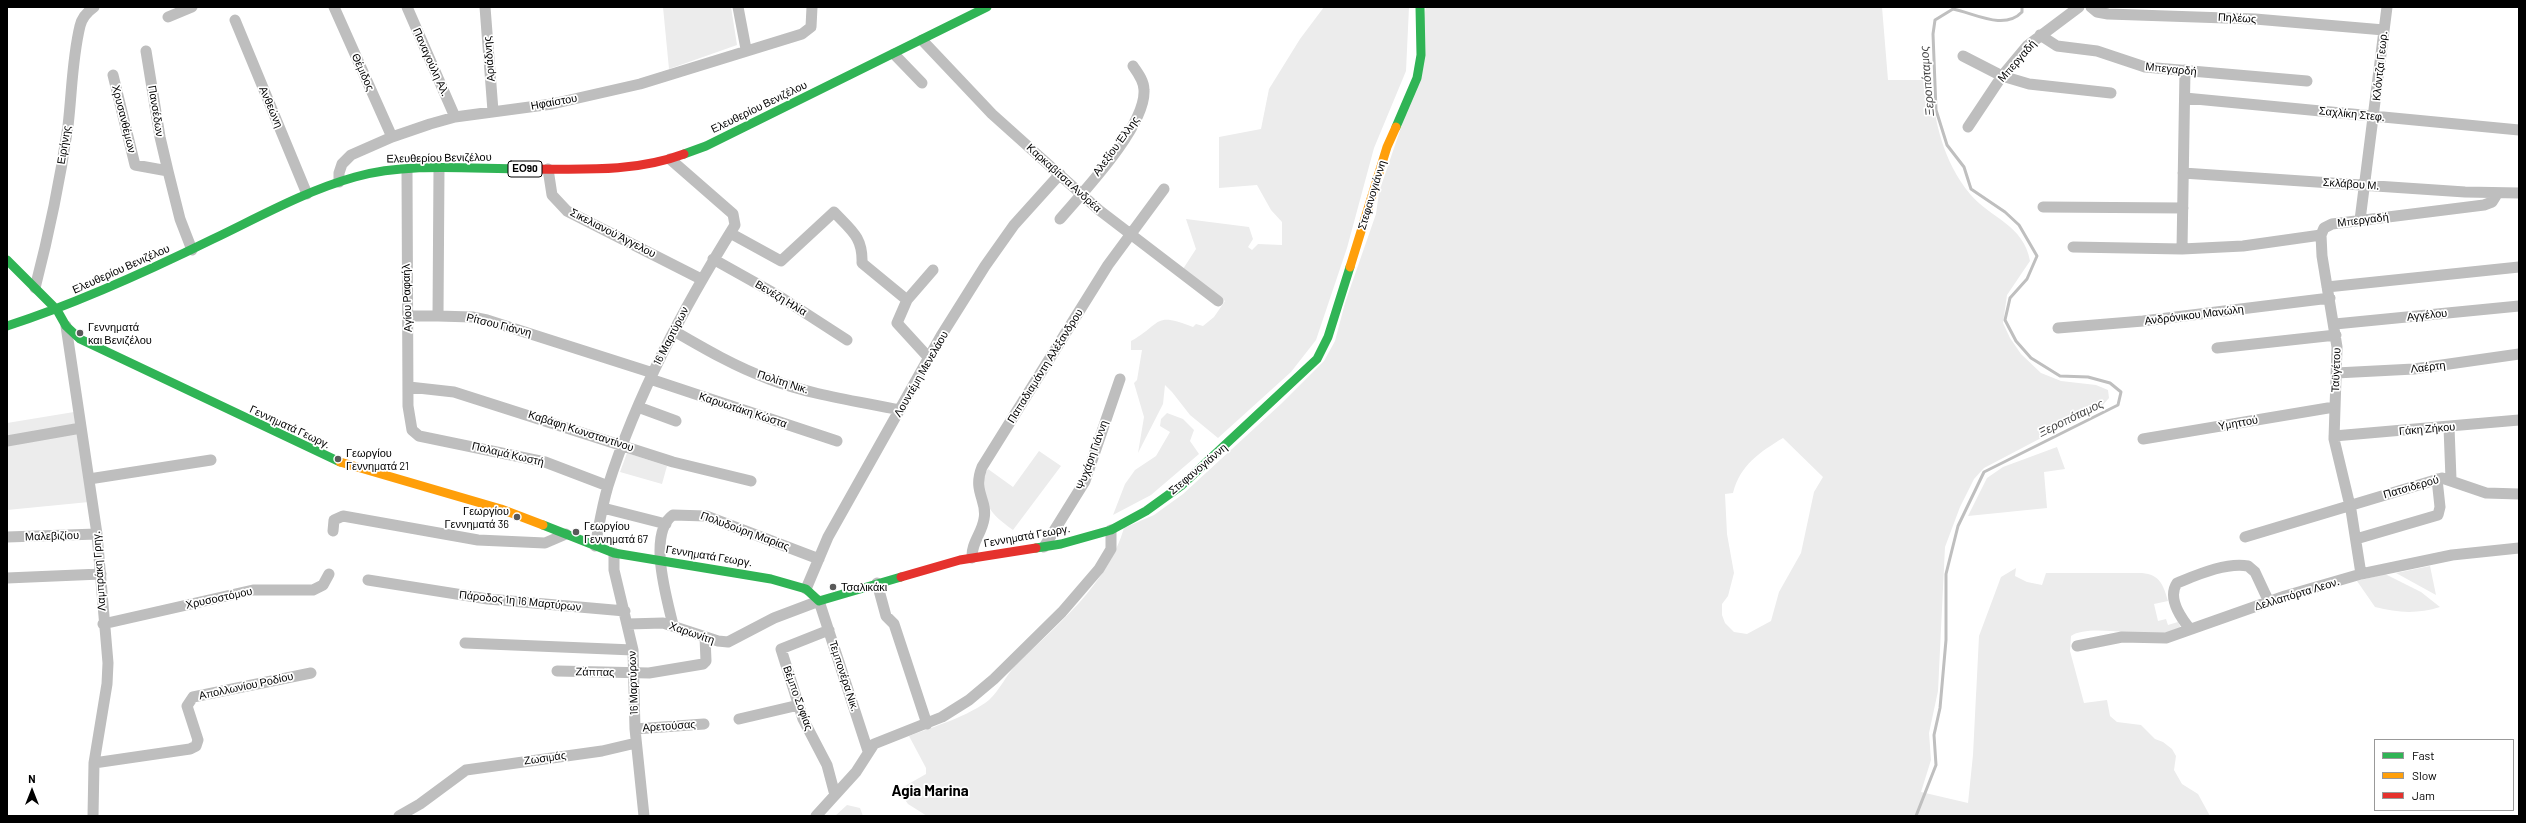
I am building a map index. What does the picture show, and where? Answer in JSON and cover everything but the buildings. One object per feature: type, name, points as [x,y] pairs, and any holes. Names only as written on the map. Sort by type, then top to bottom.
[{"type":"street","name":"Ειρήνης","points":[[35,288],[51,226],[68,125],[72,68],[80,24],[85,13],[94,7]]},
{"type":"street","points":[[168,17],[192,7]]},
{"type":"street","name":"Θέμιδος","points":[[334,7],[392,137]]},
{"type":"street","name":"Παναγούλη Αλ.","points":[[407,7],[455,117]]},
{"type":"street","name":"Αριάδνης","points":[[485,7],[493,111]]},
{"type":"street","points":[[738,7],[746,50]]},
{"type":"street","name":"Ηφαίστου","points":[[339,182],[339,172],[342,164],[351,155],[392,137],[455,117],[552,104],[640,84],[807,31],[812,22],[812,7]]},
{"type":"street","name":"Ελευθερίου Βενιζέλου","points":[[7,326],[57,310],[192,250],[307,194],[339,182],[382,171],[396,169],[407,170],[439,168],[622,169],[670,159],[706,146],[987,7]]},
{"type":"street","name":"Στεφανογιάννη","points":[[1111,530],[1146,510],[1191,477],[1296,382],[1323,348],[1336,316],[1386,147],[1417,78],[1421,55],[1420,7]]},
{"type":"street","name":"Μπεργαδή","points":[[1968,127],[2002,76],[2027,46],[2079,7]]},
{"type":"street","name":"Πηλέως","points":[[2091,7],[2097,12],[2108,14],[2255,19],[2384,30]]},
{"type":"street","name":"Κλόντζα Γεωρ.","points":[[2360,220],[2387,7]]},
{"type":"street","name":"Ανθεώνη","points":[[235,20],[307,194]]},
{"type":"street","name":"Μπεγαρδή","points":[[2040,36],[2057,46],[2097,50],[2145,67],[2307,81]]},
{"type":"street","name":"Καρκαβίτσα Ανδρέα","points":[[922,40],[992,114],[1081,194],[1130,235],[1218,301]]},
{"type":"street","name":"Πανσέδων","points":[[146,50],[160,137],[168,171]]},
{"type":"street","points":[[894,54],[922,83]]},
{"type":"street","points":[[1963,56],[2002,76],[2046,87],[2111,93]]},
{"type":"street","name":"Αλεξίου Έλλης","points":[[1060,219],[1081,194],[1139,116],[1144,87],[1133,66]]},
{"type":"street","points":[[2182,249],[2186,70]]},
{"type":"street","name":"Χρυσανθέμων","points":[[113,75],[135,165],[168,171]]},
{"type":"street","name":"Σαχλίκη Στεφ.","points":[[2185,98],[2519,130]]},
{"type":"street","name":"16 Μαρτύρων","points":[[595,546],[608,486],[638,407],[674,331],[701,280],[735,225],[734,214],[670,159]]},
{"type":"street","points":[[438,316],[439,168]]},
{"type":"street","name":"Σικελιανού Άγγελου","points":[[548,169],[552,195],[567,211],[701,280]]},
{"type":"street","name":"Αγίου Ραφαήλ","points":[[407,170],[406,271],[410,425]]},
{"type":"street","points":[[168,171],[178,212],[192,250]]},
{"type":"street","name":"Σκλάβου Μ.","points":[[2184,173],[2497,194],[2519,193]]},
{"type":"street","name":"Λουντέμη Μενελάου","points":[[806,589],[828,537],[929,358],[985,266],[1014,224],[1060,174]]},
{"type":"street","name":"Παπαδιαμάντη Αλέξανδρου","points":[[972,558],[972,548],[985,518],[978,486],[982,468],[1098,281],[1164,189]]},
{"type":"street","name":"Μπεργαδή","points":[[2073,247],[2182,249],[2243,246],[2321,235],[2327,226],[2360,220],[2484,205],[2492,202],[2497,194]]},
{"type":"street","points":[[2043,207],[2183,208]]},
{"type":"street","points":[[730,233],[781,261],[834,212],[853,232],[863,247],[862,262],[907,300]]},
{"type":"street","name":"Ταϋγέτου","points":[[2321,235],[2335,329],[2336,373],[2334,436],[2350,504],[2362,574]]},
{"type":"street","name":"Βενέζη Ηλία","points":[[713,259],[784,299],[847,340]]},
{"type":"street","name":"Γεννηματά Γεωργ.","points":[[7,260],[57,310],[66,326],[88,344],[325,457],[375,474],[501,509],[614,553],[762,577],[806,589],[819,601],[877,583],[972,558],[1044,547],[1111,530]]},
{"type":"street","name":"Ανδρόνικου Μανώλη","points":[[2058,328],[2143,321],[2329,293],[2519,268]]},
{"type":"street","points":[[929,358],[897,322],[907,300],[933,270]]},
{"type":"street","name":"Αγγέλου","points":[[2217,348],[2335,329],[2519,306]]},
{"type":"street","name":"Ρίτσου Γιάννη","points":[[408,316],[472,317],[487,320],[652,376]]},
{"type":"street","name":"Λαμπράκη Γρηγ.","points":[[66,326],[97,534],[108,676],[94,763],[93,816]]},
{"type":"street","name":"Πολίτη Νικ.","points":[[674,331],[725,360],[768,379],[799,388],[900,410]]},
{"type":"street","name":"Λαέρτη","points":[[2336,373],[2414,369],[2519,354]]},
{"type":"street","name":"Καρυωτάκη Κώστα","points":[[652,376],[837,440]]},
{"type":"street","name":"Ψυχάρη Γιάννη","points":[[1044,547],[1085,481],[1120,379]]},
{"type":"street","name":"Καβάφη Κωνσταντίνου","points":[[409,387],[448,390],[623,444],[673,462],[751,481]]},
{"type":"street","points":[[638,407],[676,421]]},
{"type":"street","name":"Υμηττού","points":[[2143,440],[2334,407]]},
{"type":"street","name":"Γάκη Ζήκου","points":[[2334,436],[2519,420]]},
{"type":"street","name":"Παλαμά Κωστή","points":[[410,425],[419,436],[538,460],[608,486]]},
{"type":"street","points":[[2449,427],[2451,479]]},
{"type":"street","points":[[7,441],[81,428]]},
{"type":"street","points":[[89,479],[211,460]]},
{"type":"street","points":[[2356,539],[2438,514],[2440,507],[2437,479]]},
{"type":"street","name":"Πατσιδερού","points":[[2350,504],[2437,479],[2451,479],[2486,493],[2519,494]]},
{"type":"street","points":[[2245,537],[2350,504]]},
{"type":"street","points":[[603,508],[668,520],[660,548],[660,561],[672,625]]},
{"type":"street","name":"Πολυδούρη Μαρίας","points":[[668,520],[687,514],[706,516],[819,559]]},
{"type":"street","points":[[333,531],[334,520],[343,516],[478,540],[545,543],[566,534]]},
{"type":"street","points":[[816,816],[860,767],[868,751],[876,742],[927,724],[961,706],[985,688],[1062,612],[1104,561],[1112,545],[1111,530]]},
{"type":"street","name":"Μαλεβιζίου","points":[[7,537],[97,534]]},
{"type":"street","name":"Δελλαπόρτα Λεον.","points":[[2077,646],[2122,637],[2166,638],[2269,602],[2362,574],[2452,555],[2519,548]]},
{"type":"street","name":"16 Μαρτύρων","points":[[614,553],[614,570],[625,611],[633,650],[635,729],[644,816]]},
{"type":"street","points":[[2190,629],[2177,607],[2174,592],[2177,583],[2196,576],[2226,567],[2248,566],[2255,572],[2269,602]]},
{"type":"street","points":[[7,578],[101,574]]},
{"type":"street","name":"Χρυσοστόμου","points":[[103,624],[253,590],[312,590],[323,584],[329,574]]},
{"type":"street","name":"Πάροδος 1η 16 Μαρτύρων","points":[[368,580],[488,599],[625,611]]},
{"type":"street","points":[[877,583],[886,616],[894,624],[927,724]]},
{"type":"street","name":"Χαρωνίτη","points":[[628,624],[650,622],[672,625],[705,637],[728,642],[774,618],[819,601]]},
{"type":"street","name":"Τεμπονέρα Νικ.","points":[[819,601],[868,751]]},
{"type":"street","name":"Βέμπο Σοφίας","points":[[829,630],[781,649],[803,719],[827,765],[836,795]]},
{"type":"street","name":"Ζάππας","points":[[557,671],[634,673],[658,672],[703,664],[706,661],[705,637]]},
{"type":"street","points":[[465,643],[633,650]]},
{"type":"street","name":"Απολλωνίου Ροδίου","points":[[94,763],[190,749],[196,746],[198,740],[187,706],[193,697],[311,673]]},
{"type":"street","points":[[739,719],[799,705]]},
{"type":"street","name":"Αρετούσας","points":[[635,729],[704,724]]},
{"type":"street","name":"Ζωσιμάς","points":[[399,816],[420,804],[456,776],[473,768],[602,751],[636,743]]},
{"type":"shaded area","points":[[663,7],[731,7],[737,45],[669,69]]},
{"type":"shaded area","points":[[1324,7],[1409,7],[1406,71],[1374,148],[1347,248],[1316,340],[1291,372],[1218,438],[1190,415],[1165,385],[1163,404],[1138,453],[1144,417],[1134,383],[1137,380],[1142,350],[1131,350],[1131,341],[1164,320],[1180,322],[1193,327],[1196,324],[1203,326],[1214,317],[1225,301],[1183,269],[1196,249],[1186,219],[1249,227],[1253,239],[1248,247],[1252,250],[1258,244],[1282,245],[1282,222],[1271,210],[1257,185],[1219,188],[1219,137],[1261,129],[1269,89],[1300,39]]},
{"type":"shaded area","points":[[1426,7],[1882,7],[1888,80],[1931,80],[1932,95],[1938,125],[1953,168],[1970,194],[1987,210],[2014,230],[2027,249],[2030,261],[2007,295],[2003,323],[2010,338],[2021,354],[2041,373],[2061,381],[2096,385],[2108,390],[2109,398],[2102,406],[1984,468],[1974,479],[1960,507],[1945,547],[1938,691],[1929,733],[1931,760],[1921,792],[1968,803],[1973,755],[1979,636],[2001,577],[2016,568],[2015,576],[2027,582],[2042,585],[2046,573],[2142,573],[2153,576],[2160,581],[2168,601],[2154,604],[2158,621],[2166,619],[2168,625],[2178,622],[2181,628],[2156,634],[2087,631],[2071,636],[2070,651],[2084,703],[2107,700],[2110,716],[2117,722],[2141,725],[2155,739],[2163,742],[2172,749],[2176,756],[2174,770],[2182,784],[2198,794],[2210,816],[927,816],[908,804],[898,790],[926,774],[926,768],[909,736],[961,716],[981,706],[989,700],[1017,664],[1064,619],[1094,585],[1116,548],[1124,528],[1154,515],[1183,494],[1282,403],[1324,361],[1335,341],[1345,303],[1376,214],[1379,192],[1408,107]],"holes":[[[1783,438],[1823,477],[1814,492],[1801,553],[1779,592],[1771,621],[1747,634],[1734,632],[1725,623],[1722,615],[1722,604],[1728,596],[1734,573],[1727,534],[1725,494],[1733,493],[1736,483],[1752,460]]]},
{"type":"shaded area","points":[[74,412],[89,502],[7,510],[7,423]]},
{"type":"shaded area","points":[[1167,413],[1183,419],[1194,430],[1190,441],[1199,454],[1151,495],[1113,515],[1125,484],[1135,470],[1156,456],[1170,432],[1160,426],[1161,419]]},
{"type":"shaded area","points":[[2057,447],[2065,469],[2044,472],[2047,508],[1968,516],[1987,478],[2003,467]]},
{"type":"shaded area","points":[[1039,451],[1061,466],[1013,530],[998,518],[990,508],[982,478],[988,469],[1013,487]]},
{"type":"shaded area","points":[[627,453],[667,466],[662,484],[620,472]]},
{"type":"shaded area","points":[[2430,566],[2436,595],[2396,573]]},
{"type":"shaded area","points":[[2385,574],[2421,592],[2440,607],[2424,611],[2408,612],[2392,611],[2375,607],[2357,581]]},
{"type":"shaded area","points":[[847,805],[860,808],[863,816],[835,816]]},
{"type":"waterway","name":"Ξεροπόταμος","points":[[1916,816],[1936,765],[1934,735],[1940,708],[1946,640],[1946,574],[1958,526],[1984,472],[2118,405],[2121,392],[2110,383],[2088,377],[2060,376],[2031,358],[2016,341],[2005,320],[2010,298],[2027,279],[2037,256],[2019,225],[2005,212],[1971,189],[1964,167],[1947,145],[1936,110],[1933,34],[1935,20],[1953,9],[1989,19],[2007,20],[2022,12],[2022,7]]},
{"type":"traffic: fast","points":[[684,154],[706,146],[987,7]]},
{"type":"traffic: fast","points":[[1396,127],[1417,78],[1421,55],[1420,7]]},
{"type":"traffic: fast","points":[[7,326],[112,286],[300,197],[355,177],[376,172],[418,168],[440,167],[526,169]]},
{"type":"traffic: fast","points":[[7,260],[57,310],[66,326],[80,339],[340,462]]},
{"type":"traffic: fast","points":[[1036,548],[1061,544],[1111,530],[1146,511],[1182,485],[1317,359],[1328,337],[1350,267]]},
{"type":"traffic: fast","points":[[543,525],[614,553],[771,579],[806,589],[819,601],[901,577]]},
{"type":"traffic: slow","points":[[1350,267],[1387,147],[1396,127]]},
{"type":"traffic: slow","points":[[340,462],[501,509],[543,525]]},
{"type":"traffic: jam","points":[[526,169],[606,169],[645,164],[684,154]]},
{"type":"traffic: jam","points":[[901,577],[960,560],[1036,548]]},
{"type":"place","name":"Γεννηματά και Βενιζέλου","points":[[80,333]]},
{"type":"place","name":"Γεωργίου Γεννηματά 21","points":[[338,459]]},
{"type":"place","name":"Γεωργίου Γεννηματά 36","points":[[517,517]]},
{"type":"place","name":"Γεωργίου Γεννηματά 67","points":[[576,532]]},
{"type":"place","name":"Τσαλικάκι","points":[[833,587]]},
{"type":"district","name":"Agia Marina","points":[[930,791]]}]
